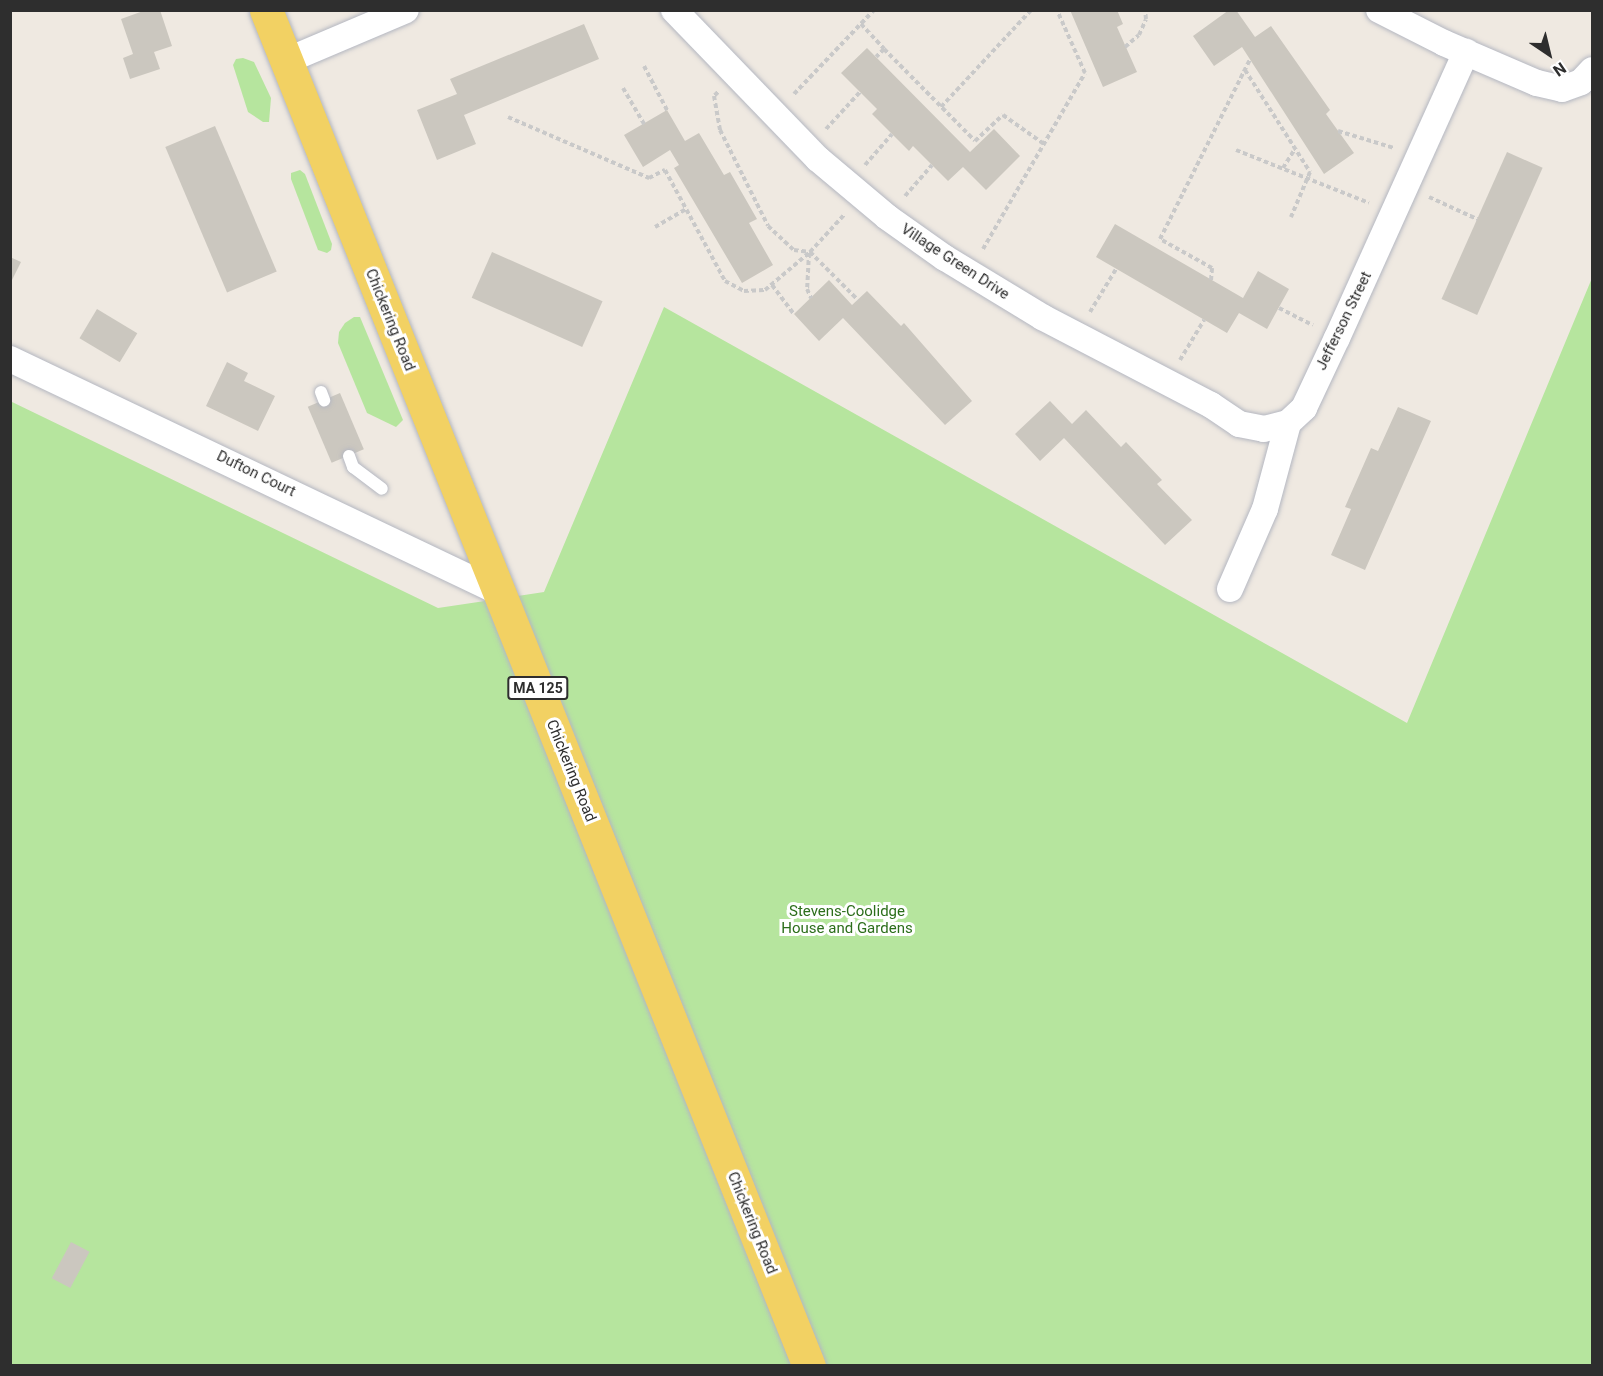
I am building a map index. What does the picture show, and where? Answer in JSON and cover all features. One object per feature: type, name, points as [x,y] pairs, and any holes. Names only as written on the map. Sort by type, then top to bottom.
[{"type":"main road","name":"Chickering Road","points":[[266,10],[809,1365]]},
{"type":"street","points":[[286,61],[406,10]]},
{"type":"street","name":"Village Green Drive","points":[[674,10],[774,115],[855,191],[887,217],[970,273],[1077,335],[1211,405],[1239,424],[1264,429],[1288,423]]},
{"type":"street","points":[[1379,10],[1466,52],[1537,82],[1562,89],[1581,82],[1593,70]]},
{"type":"street","name":"Jefferson Street","points":[[1230,589],[1265,509],[1288,423],[1304,408],[1395,214],[1466,52]]},
{"type":"street","name":"Dufton Court","points":[[10,359],[499,592]]},
{"type":"lane","points":[[348,456],[353,467],[382,489]]},
{"type":"path","points":[[774,115],[874,10]]},
{"type":"path","points":[[941,106],[1031,10]]},
{"type":"path","points":[[970,273],[1085,73],[1057,10]]},
{"type":"path","points":[[1125,47],[1139,35],[1146,19],[1145,10]]},
{"type":"path","points":[[861,24],[975,141],[1003,115],[1044,144]]},
{"type":"path","points":[[876,57],[884,49]]},
{"type":"path","points":[[1211,280],[1212,268],[1160,239],[1250,58]]},
{"type":"path","points":[[644,66],[667,110]]},
{"type":"path","points":[[1245,69],[1310,172],[1290,217]]},
{"type":"path","points":[[735,73],[714,96],[720,130],[768,226],[794,250],[810,252],[858,300]]},
{"type":"path","points":[[623,88],[644,124]]},
{"type":"path","points":[[807,148],[860,92]]},
{"type":"path","points":[[508,117],[649,178],[665,170],[725,280],[744,291],[765,290],[810,252],[855,191],[892,134]]},
{"type":"path","points":[[1338,131],[1420,157]]},
{"type":"path","points":[[1283,168],[1295,149]]},
{"type":"path","points":[[1236,150],[1395,214]]},
{"type":"path","points":[[887,217],[932,165]]},
{"type":"path","points":[[1407,187],[1477,219]]},
{"type":"path","points":[[655,227],[686,209]]},
{"type":"path","points":[[810,252],[807,289],[811,298]]},
{"type":"path","points":[[1077,335],[1116,269]]},
{"type":"path","points":[[772,285],[794,314]]},
{"type":"path","points":[[1279,308],[1337,338]]},
{"type":"path","points":[[1167,381],[1204,320]]},
{"type":"green space","points":[[243,58],[254,62],[271,98],[269,122],[263,122],[248,112],[233,65],[236,59]]},
{"type":"green space","points":[[300,170],[305,174],[332,244],[331,250],[327,253],[318,250],[291,179],[291,173]]},
{"type":"green space","name":"Stevens-Coolidge House and Gardens","points":[[1592,278],[1592,1365],[11,1365],[10,401],[438,608],[544,592],[664,307],[1407,723]]},
{"type":"green space","points":[[354,317],[360,317],[403,420],[396,427],[367,413],[338,343],[339,332],[345,323]]},
{"type":"building","points":[[146,10],[160,10],[172,46],[154,52],[160,69],[130,79],[123,58],[133,54],[121,19]]},
{"type":"building","points":[[1070,10],[1117,10],[1123,24],[1117,27],[1137,72],[1103,87]]},
{"type":"building","points":[[1229,10],[1236,10],[1255,37],[1271,26],[1330,110],[1326,114],[1354,153],[1324,174],[1242,47],[1214,66],[1193,36]]},
{"type":"building","points":[[584,24],[599,59],[464,115],[476,144],[437,160],[417,110],[457,94],[450,79]]},
{"type":"building","points":[[867,48],[970,152],[994,129],[1020,156],[986,190],[963,167],[948,181],[913,146],[909,151],[872,114],[877,109],[841,73]]},
{"type":"building","points":[[667,110],[685,141],[699,133],[724,175],[730,172],[757,219],[749,223],[773,265],[742,283],[674,168],[679,165],[670,150],[643,167],[624,135]]},
{"type":"building","points":[[215,126],[277,271],[227,293],[165,147]]},
{"type":"building","points":[[1507,152],[1543,168],[1477,315],[1442,299]]},
{"type":"building","points":[[1115,224],[1243,298],[1258,271],[1289,289],[1267,329],[1239,313],[1227,333],[1096,257]]},
{"type":"building","points":[[492,252],[603,301],[582,347],[472,298]]},
{"type":"building","points":[[10,257],[21,262],[10,284]]},
{"type":"building","points":[[829,280],[852,305],[867,291],[901,326],[904,323],[972,401],[945,425],[843,318],[819,341],[794,314]]},
{"type":"building","points":[[97,309],[137,333],[120,362],[79,338]]},
{"type":"building","points":[[227,362],[248,373],[244,381],[275,396],[258,431],[206,406]]},
{"type":"building","points":[[340,393],[364,449],[332,463],[308,407]]},
{"type":"building","points":[[1050,401],[1072,424],[1086,410],[1121,447],[1126,442],[1162,480],[1157,484],[1192,520],[1165,545],[1064,438],[1040,461],[1015,434]]},
{"type":"building","points":[[1398,407],[1431,421],[1365,570],[1331,555],[1351,509],[1345,507],[1371,448],[1378,451]]},
{"type":"building","points":[[71,1242],[90,1252],[70,1288],[52,1278]]}]
